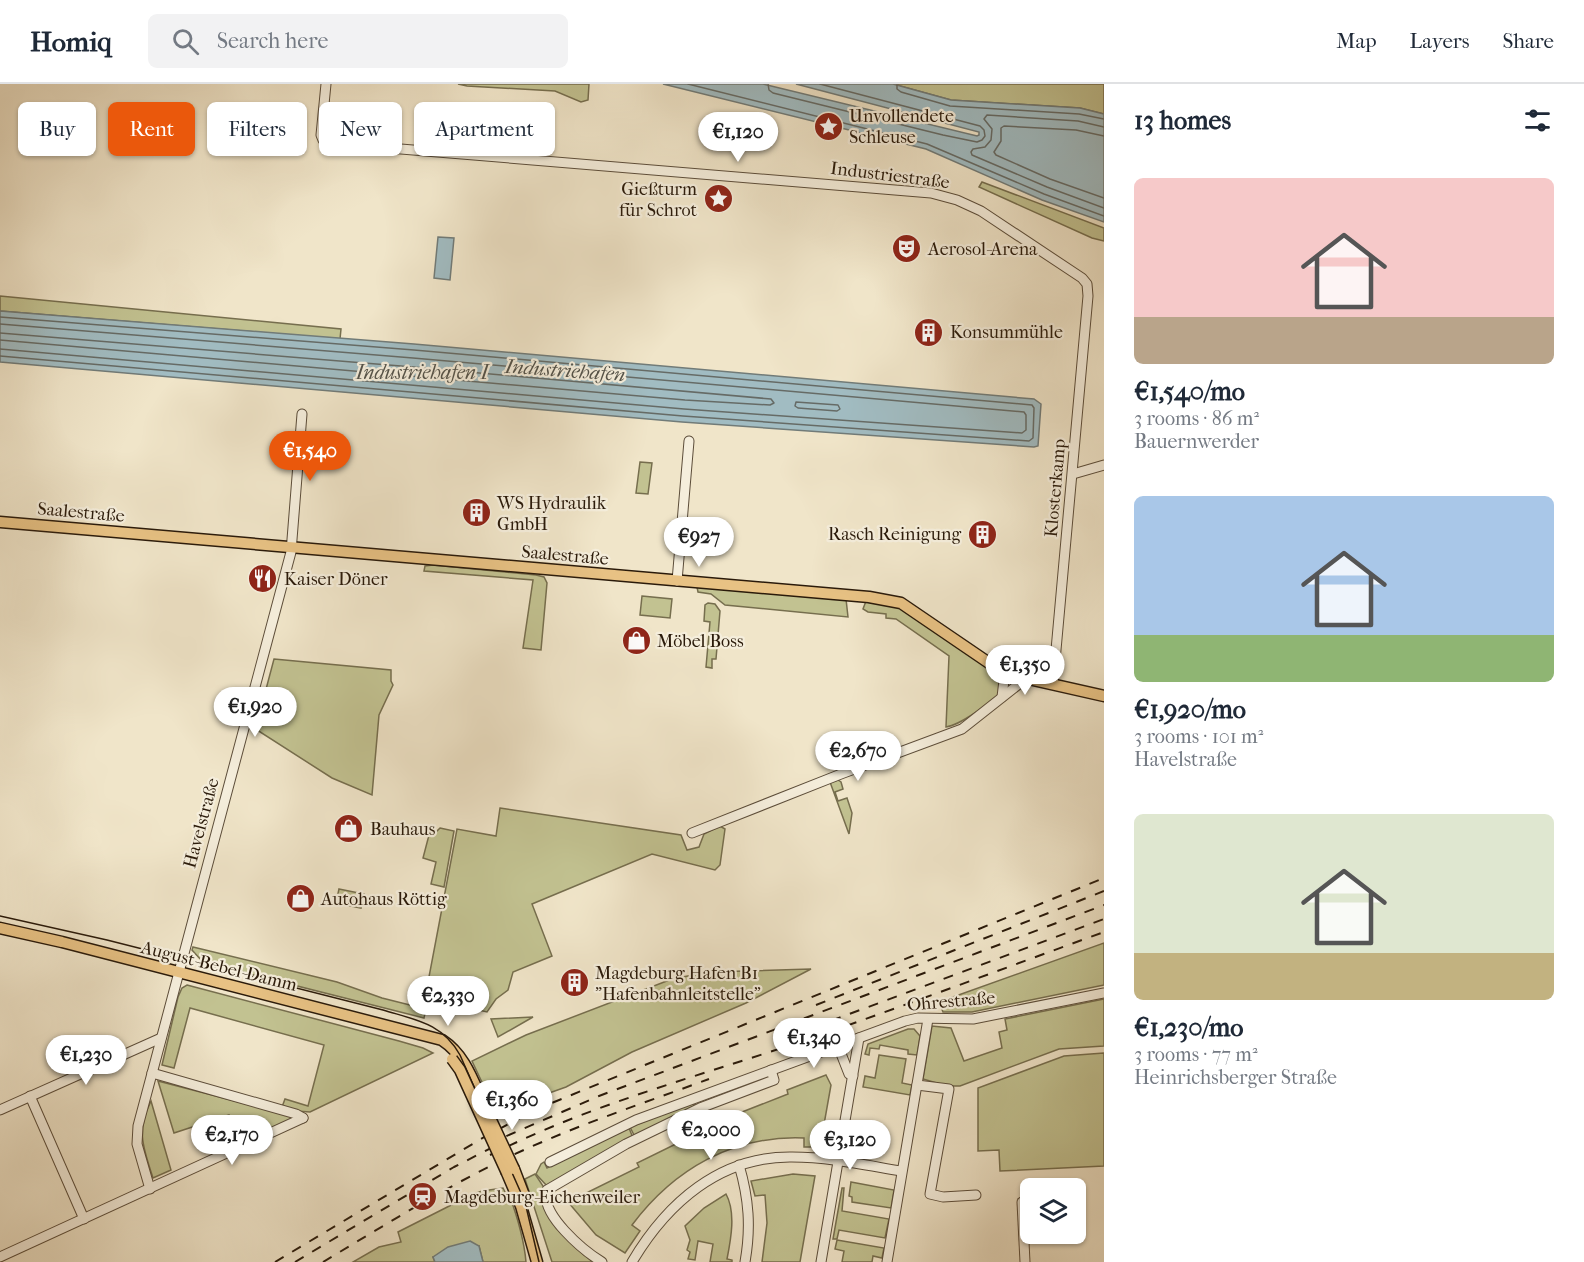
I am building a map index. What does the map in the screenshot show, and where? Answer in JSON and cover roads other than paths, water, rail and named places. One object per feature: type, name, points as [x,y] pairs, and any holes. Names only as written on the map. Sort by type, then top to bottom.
[{"type":"main road","name":"Saalestraße","points":[[0,522],[869,597],[900,603],[1005,672],[1020,678],[1053,683],[1104,696]]},
{"type":"main road","name":"August-Bebel-Damm","points":[[0,928],[442,1040],[467,1067],[510,1171],[532,1217],[537,1260]]},
{"type":"street","name":"Industriestraße","points":[[326,84],[321,135],[328,143],[931,193],[965,203],[987,214],[1082,278],[1087,284],[1088,296]]},
{"type":"street","name":"Klosterkamp","points":[[1053,683],[1088,296]]},
{"type":"street","name":"Havelstraße","points":[[150,1189],[136,1133],[291,547],[302,414]]},
{"type":"street","points":[[677,581],[689,441]]},
{"type":"street","points":[[1073,474],[1104,465]]},
{"type":"street","points":[[1002,696],[1005,672]]},
{"type":"street","points":[[692,833],[962,729],[1019,684],[1020,678]]},
{"type":"street","name":"Ohrestraße","points":[[550,1162],[636,1120],[912,1019],[973,1019],[1104,993]]},
{"type":"street","points":[[886,1262],[928,1019]]},
{"type":"street","points":[[0,1110],[161,1038]]},
{"type":"street","points":[[822,1262],[859,1038]]},
{"type":"street","points":[[838,1046],[849,1074],[853,1076]]},
{"type":"street","name":"Ohrestraße","points":[[602,1262],[579,1245],[562,1227],[549,1205],[547,1190],[626,1144],[700,1108],[774,1080],[771,1070]]},
{"type":"street","points":[[0,1257],[303,1118],[296,1114],[152,1074]]},
{"type":"street","points":[[917,1085],[949,1089],[930,1194],[943,1197],[976,1195]]},
{"type":"street","points":[[30,1096],[84,1219]]},
{"type":"street","points":[[696,1097],[700,1108]]},
{"type":"street","points":[[632,1262],[655,1226],[681,1199],[710,1178],[739,1165],[786,1157],[839,1161],[902,1171]]},
{"type":"street","points":[[739,1165],[749,1216],[745,1262]]},
{"type":"street","points":[[1024,1244],[1025,1262]]},
{"type":"water","points":[[663,84],[763,84],[977,136],[979,132],[796,84],[893,84],[951,100],[1080,108],[1104,114],[1104,222],[1042,200],[926,149]]},
{"type":"water","points":[[438,237],[454,238],[450,280],[434,278]]},
{"type":"water","name":"Industriehafen I","points":[[0,311],[414,344],[1034,399],[1041,404],[1038,446],[682,422],[0,362]]},
{"type":"water","points":[[470,1241],[479,1246],[483,1262],[435,1262],[433,1257],[448,1247]]},
{"type":"tram line","points":[[0,916],[107,940],[383,1010],[417,1020],[436,1029],[453,1044],[460,1055],[525,1202],[539,1262]]},
{"type":"railway","points":[[275,1262],[486,1136],[537,1109],[1104,878]]},
{"type":"railway","points":[[816,1005],[1104,891]]},
{"type":"railway","points":[[488,1144],[599,1096],[1104,905]]},
{"type":"railway","points":[[774,1039],[836,1019],[1104,919]]},
{"type":"railway","points":[[490,1155],[600,1108],[788,1046],[1104,932]]},
{"type":"railway","points":[[323,1262],[440,1193],[513,1155],[586,1124],[709,1079]]},
{"type":"railway","points":[[295,1262],[454,1167],[497,1145]]},
{"type":"place","name":"Unvollendete Schleuse","points":[[828,126]]},
{"type":"place","name":"Gießturm für Schrot","points":[[718,199]]},
{"type":"place","name":"Aerosol-Arena","points":[[907,249]]},
{"type":"place","name":"Konsummühle","points":[[929,332]]},
{"type":"place","name":"WS Hydraulik GmbH","points":[[476,513]]},
{"type":"place","name":"Rasch Reinigung","points":[[982,534]]},
{"type":"place","name":"Kaiser Döner","points":[[263,579]]},
{"type":"place","name":"Möbel Boss","points":[[636,641]]},
{"type":"place","name":"Bauhaus","points":[[349,829]]},
{"type":"place","name":"Autohaus Röttig","points":[[300,899]]},
{"type":"place","name":"Magdeburg Hafen B1 \"Hafenbahnleitstelle\"","points":[[574,983]]},
{"type":"place","name":"Magdeburg-Eichenweiler","points":[[423,1197]]},
{"type":"water label","name":"Industriehafen","points":[[565,370]]}]
